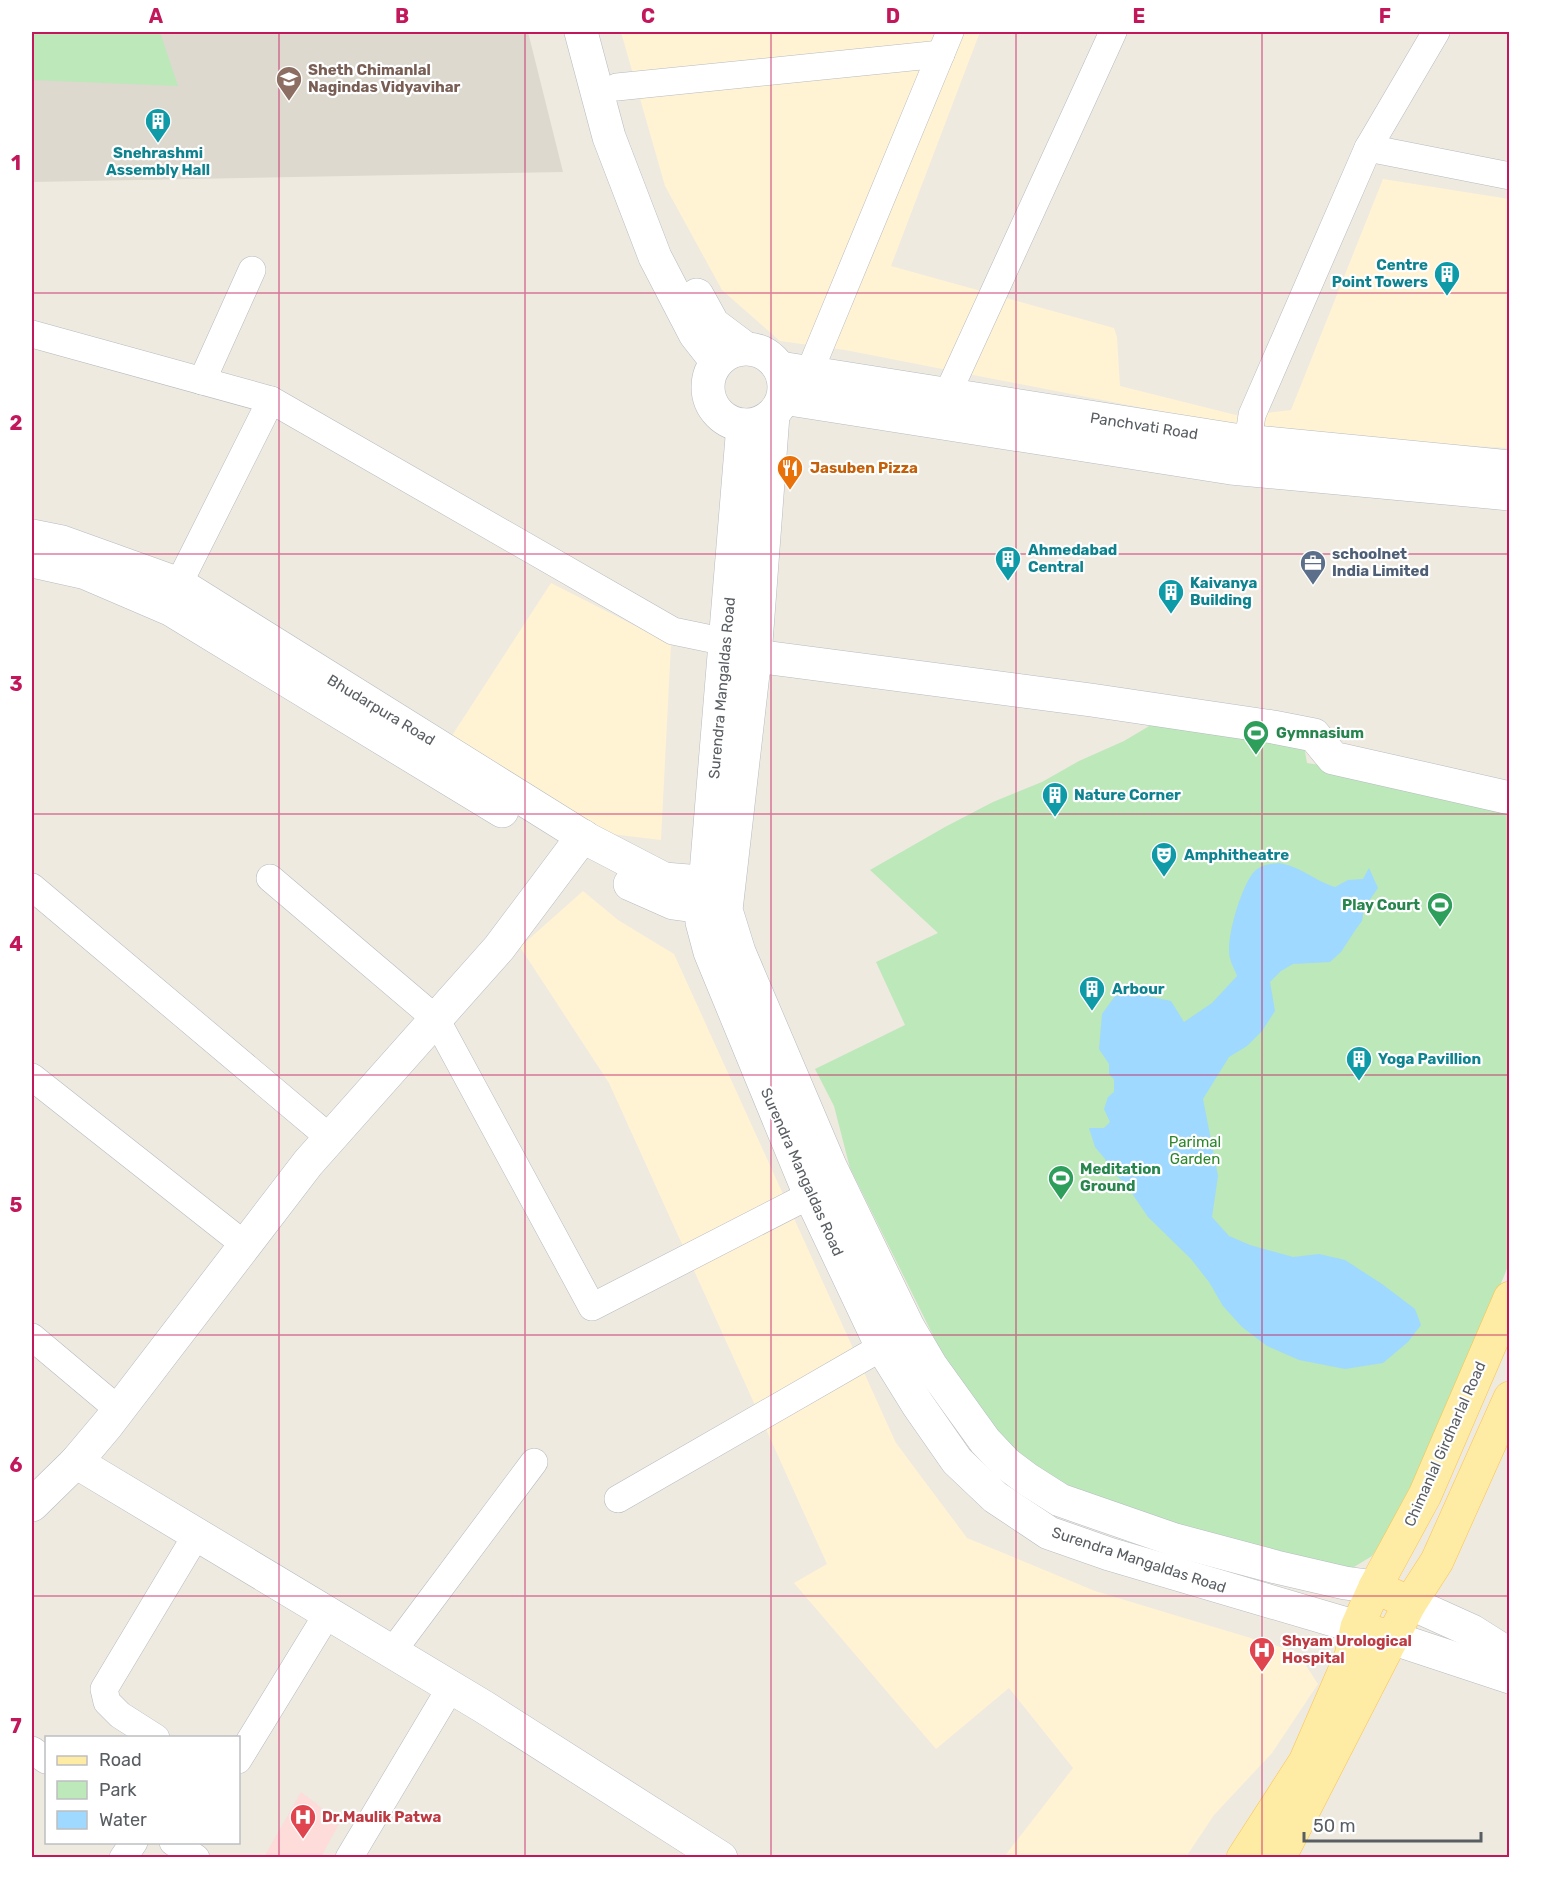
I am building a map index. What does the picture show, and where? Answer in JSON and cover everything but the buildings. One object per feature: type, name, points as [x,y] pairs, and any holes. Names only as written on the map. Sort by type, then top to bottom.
[{"type":"main road","points":[[581,32],[609,137],[655,257],[695,334],[731,355]]},
{"type":"main road","points":[[603,32],[628,131],[674,249],[731,355]]},
{"type":"main road","points":[[755,349],[765,353],[778,396],[732,423],[720,415],[711,403],[708,388],[710,374],[731,355],[755,349]]},
{"type":"main road","name":"Panchvati Road","points":[[778,396],[947,395],[1248,442],[1509,467]]},
{"type":"main road","name":"Panchvati Road","points":[[778,396],[1231,468],[1509,494]]},
{"type":"main road","name":"Surendra Mangaldas Road","points":[[778,396],[726,642],[715,896],[830,1166],[908,1327],[925,1356],[985,1441],[1007,1464],[1060,1500],[1186,1543],[1345,1583],[1374,1587]]},
{"type":"main road","name":"Surendra Mangaldas Road","points":[[778,396],[755,656],[715,896],[702,922],[710,952],[810,1195],[882,1347],[918,1405],[957,1461],[995,1497],[1049,1533],[1109,1554],[1357,1627]]},
{"type":"main road","name":"Bhudarpura Road","points":[[32,536],[62,542],[173,596],[577,844],[648,893],[673,903],[715,896]]},
{"type":"main road","name":"Bhudarpura Road","points":[[32,561],[173,596]]},
{"type":"main road","points":[[755,656],[1091,700],[1273,727],[1314,735],[1333,758],[1509,798]]},
{"type":"main road","points":[[32,1505],[76,1462],[308,1163],[499,948],[577,844]]},
{"type":"main road","name":"Chimanlal Girdharlal Road","points":[[1357,1627],[1374,1587],[1425,1495],[1509,1298]]},
{"type":"main road","points":[[1278,1857],[1410,1603],[1437,1560],[1509,1398]]},
{"type":"main road","points":[[76,1462],[451,1687],[721,1857]]},
{"type":"main road","points":[[1374,1587],[1472,1631],[1509,1655]]},
{"type":"main road","points":[[1242,1856],[1305,1762],[1351,1656],[1357,1627],[1509,1677]]},
{"type":"street","points":[[947,395],[1113,32]]},
{"type":"street","points":[[1248,442],[1252,415],[1368,148],[1436,32]]},
{"type":"street","points":[[617,87],[946,43]]},
{"type":"street","points":[[778,396],[946,43]]},
{"type":"street","points":[[1368,148],[1509,176]]},
{"type":"street","points":[[202,381],[252,270]]},
{"type":"street","points":[[32,334],[271,400],[673,631],[726,642]]},
{"type":"street","points":[[173,596],[271,400]]},
{"type":"street","points":[[270,878],[436,1019],[592,1307],[810,1195]]},
{"type":"street","points":[[32,887],[330,1138]]},
{"type":"street","points":[[32,1077],[244,1245]]},
{"type":"street","points":[[32,1337],[118,1410]]},
{"type":"street","points":[[618,1499],[882,1347]]},
{"type":"street","points":[[392,1652],[534,1461]]},
{"type":"street","points":[[154,1736],[120,1715],[107,1702],[104,1689],[197,1534]]},
{"type":"street","points":[[240,1757],[328,1613]]},
{"type":"street","points":[[349,1857],[451,1687]]},
{"type":"street","points":[[32,1750],[45,1759]]},
{"type":"street","points":[[123,1857],[133,1844]]},
{"type":"street","points":[[176,1844],[196,1857]]},
{"type":"shaded area","name":"Sheth Chimanlal Nagindas Vidyavihar","points":[[32,32],[528,32],[563,172],[32,182]]},
{"type":"shaded area","points":[[621,32],[980,32],[891,266],[1114,328],[1117,337],[1120,386],[1240,416],[1291,410],[1383,179],[1509,199],[1509,448],[1277,434],[845,350],[780,341],[722,290],[665,186]]},
{"type":"shaded area","points":[[551,583],[671,644],[661,840],[586,831],[442,751]]},
{"type":"shaded area","points":[[583,891],[618,920],[674,954],[896,1443],[967,1538],[1095,1591],[1297,1652],[1318,1684],[1272,1753],[1214,1815],[1186,1857],[1004,1857],[1073,1768],[1009,1688],[936,1749],[794,1583],[827,1564],[609,1083],[520,947]]},
{"type":"shaded area","name":"Dr.Maulik Patwa","points":[[301,1792],[340,1822],[321,1857],[264,1857]]},
{"type":"green space","points":[[32,32],[160,32],[178,86],[32,80]]},
{"type":"green space","name":"Parimal Garden","points":[[1151,725],[1304,746],[1307,763],[1345,769],[1509,806],[1509,1264],[1427,1461],[1372,1556],[1354,1567],[1334,1568],[1095,1512],[978,1426],[850,1168],[834,1106],[815,1069],[905,1025],[876,962],[938,933],[870,870],[993,802],[1042,782]]},
{"type":"water","points":[[1279,863],[1294,867],[1335,887],[1348,880],[1363,879],[1369,868],[1378,888],[1364,908],[1362,921],[1341,952],[1330,962],[1293,964],[1281,971],[1270,982],[1275,1011],[1262,1031],[1247,1046],[1229,1057],[1203,1099],[1218,1176],[1212,1217],[1229,1236],[1250,1245],[1293,1257],[1319,1254],[1345,1260],[1415,1309],[1421,1325],[1408,1342],[1383,1363],[1345,1369],[1299,1360],[1267,1346],[1242,1327],[1223,1306],[1209,1282],[1191,1259],[1148,1217],[1125,1183],[1112,1172],[1095,1147],[1089,1128],[1104,1128],[1110,1122],[1104,1109],[1108,1097],[1114,1092],[1114,1079],[1109,1074],[1109,1064],[1099,1049],[1102,1014],[1115,996],[1138,994],[1171,1001],[1184,1022],[1212,1003],[1237,976],[1230,958],[1230,939],[1235,914],[1248,880],[1259,868]]},
{"type":"place","name":"Sheth Chimanlal Nagindas Vidyavihar","points":[[289,102]]},
{"type":"place","name":"Snehrashmi Assembly Hall","points":[[158,144]]},
{"type":"place","name":"Centre Point Towers","points":[[1447,297]]},
{"type":"place","name":"Jasuben Pizza","points":[[790,491]]},
{"type":"place","name":"Ahmedabad Central","points":[[1008,582]]},
{"type":"place","name":"schoolnet India Limited","points":[[1313,586]]},
{"type":"place","name":"Kaivanya Building","points":[[1171,615]]},
{"type":"place","name":"Gymnasium","points":[[1256,756]]},
{"type":"place","name":"Nature Corner","points":[[1055,818]]},
{"type":"place","name":"Amphitheatre","points":[[1164,878]]},
{"type":"place","name":"Play Court","points":[[1440,928]]},
{"type":"place","name":"Arbour","points":[[1092,1012]]},
{"type":"place","name":"Yoga Pavillion","points":[[1359,1082]]},
{"type":"place","name":"Meditation Ground","points":[[1061,1201]]},
{"type":"place","name":"Shyam Urological Hospital","points":[[1262,1673]]},
{"type":"place","name":"Dr.Maulik Patwa","points":[[303,1840]]}]
